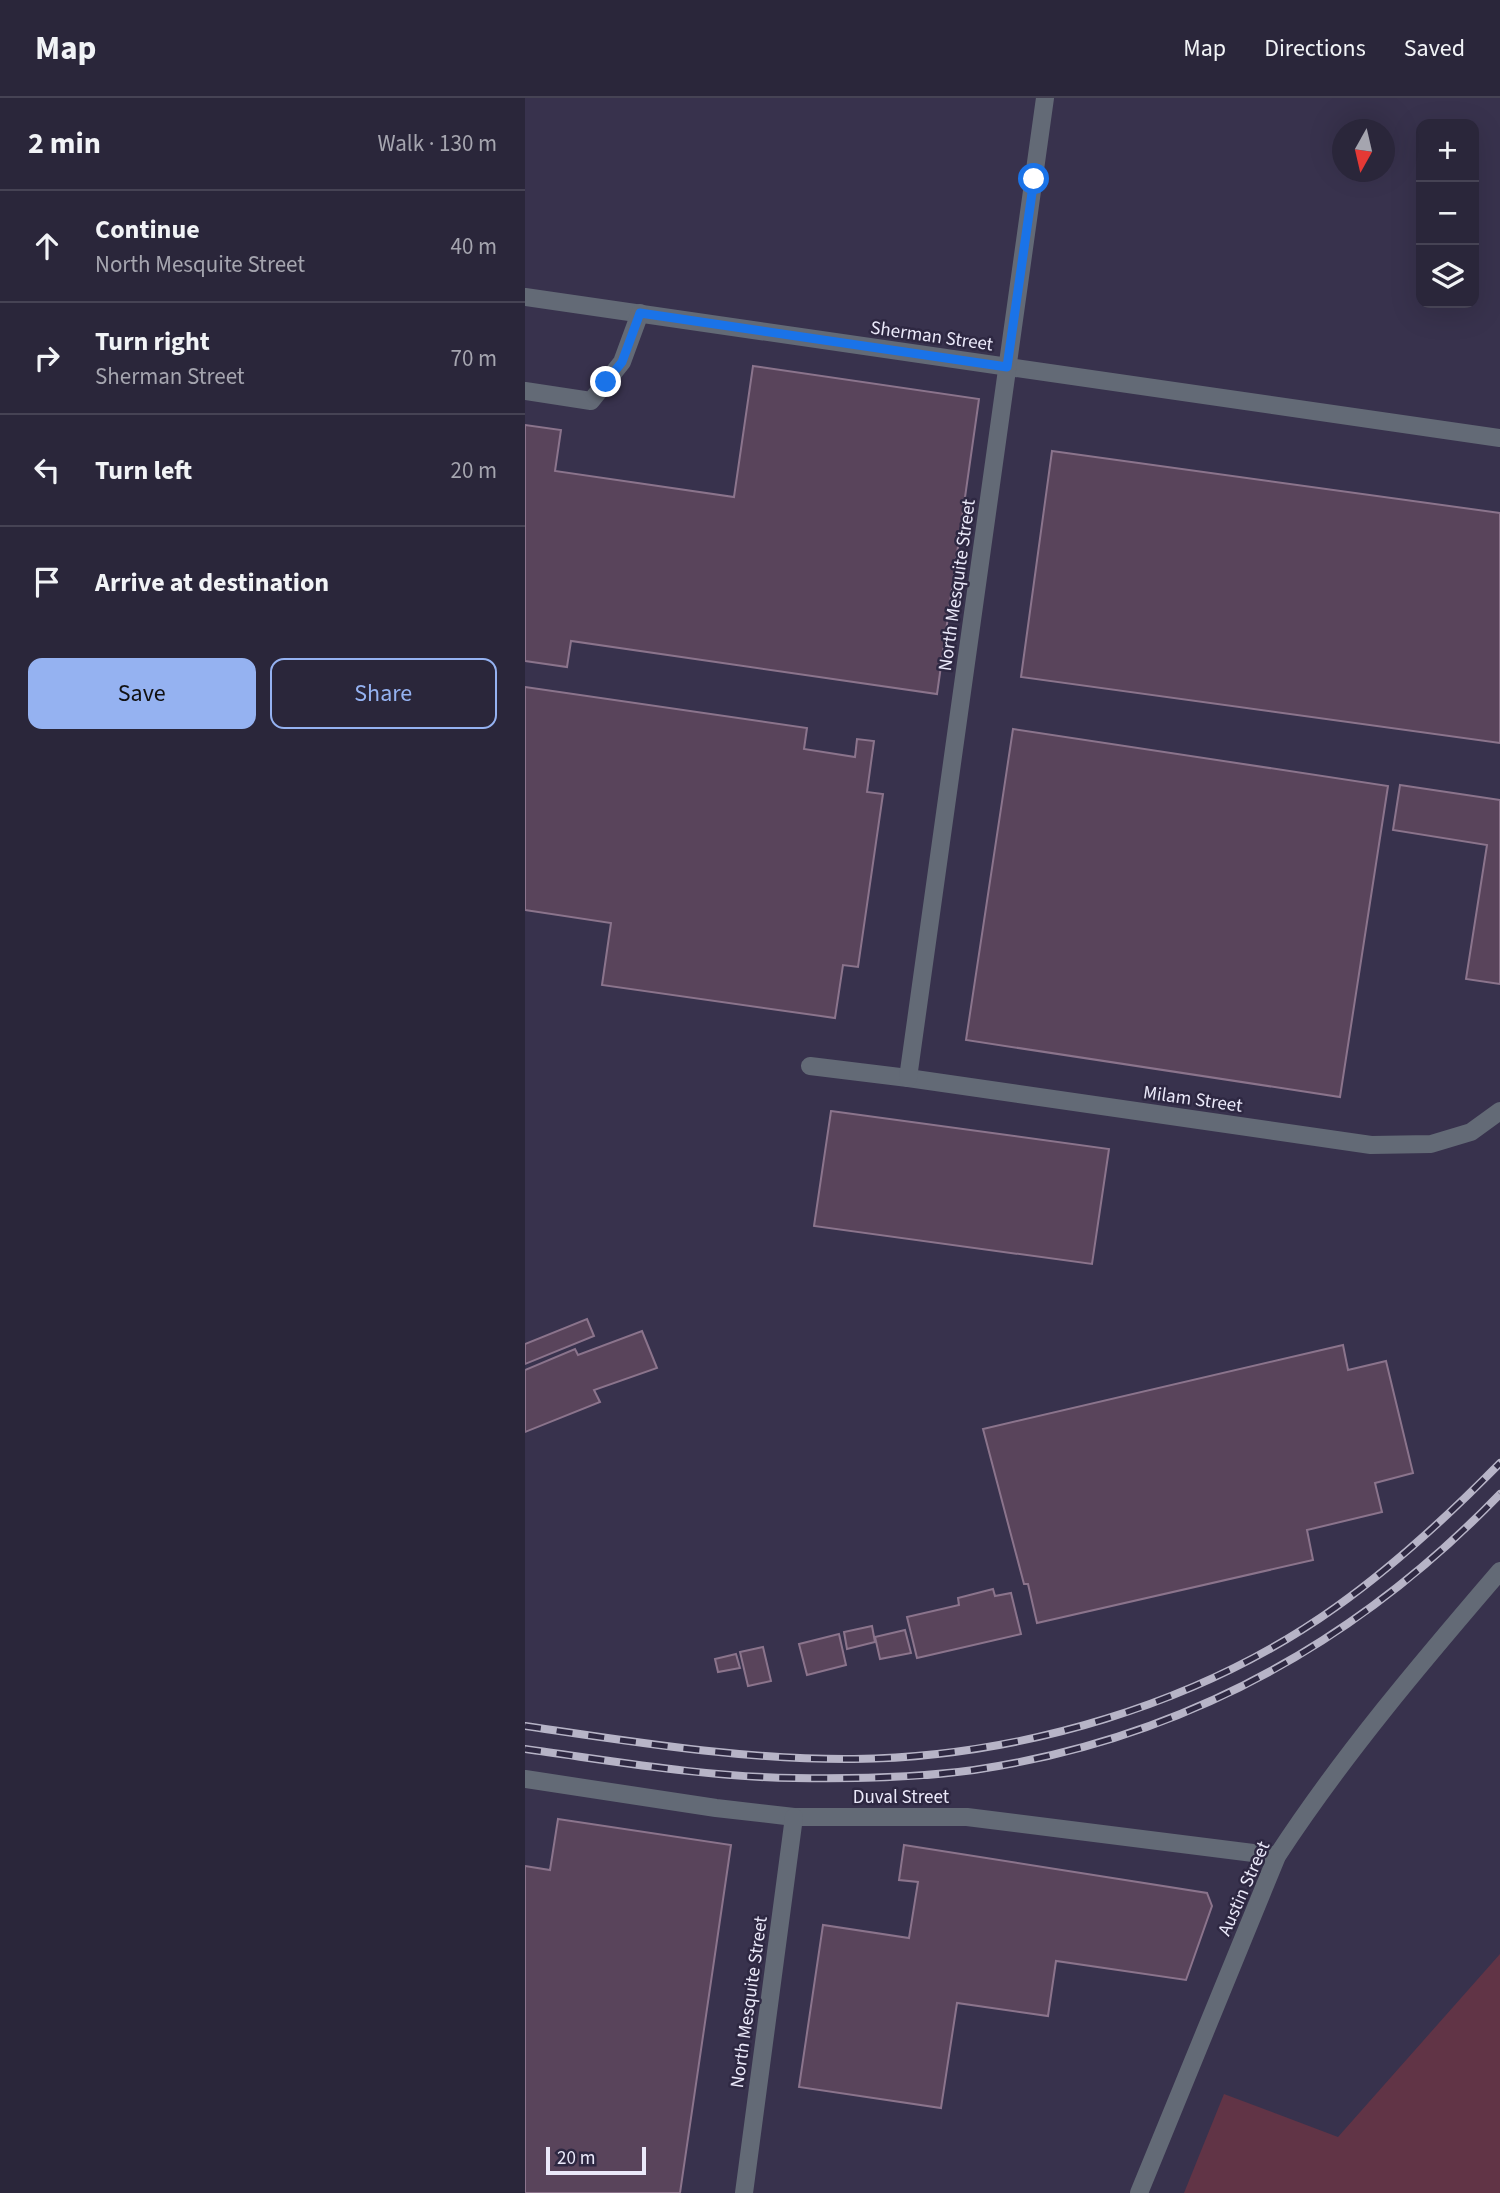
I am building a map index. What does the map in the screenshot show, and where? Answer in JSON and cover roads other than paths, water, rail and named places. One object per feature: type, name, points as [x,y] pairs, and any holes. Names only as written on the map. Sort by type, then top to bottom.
[{"type":"street","name":"North Mesquite Street","points":[[908,1078],[1045,98]]},
{"type":"street","name":"Sherman Street","points":[[525,297],[1500,438]]},
{"type":"street","points":[[525,391],[590,401],[622,362],[640,313]]},
{"type":"street","name":"Milam Street","points":[[810,1066],[1371,1145],[1431,1144],[1471,1132],[1500,1111]]},
{"type":"street","name":"Austin Street","points":[[1139,2193],[1277,1856],[1310,1805],[1410,1676],[1500,1571]]},
{"type":"street","name":"Duval Street","points":[[525,1779],[794,1817],[967,1817],[1277,1856]]},
{"type":"street","name":"North Mesquite Street","points":[[744,2193],[794,1817]]},
{"type":"railway","points":[[525,1726],[689,1749],[813,1759],[917,1756],[1044,1736],[1106,1719],[1167,1697],[1227,1671],[1283,1641],[1336,1607],[1400,1557],[1500,1463]]},
{"type":"railway","points":[[525,1749],[693,1772],[794,1778],[929,1775],[974,1770],[1050,1755],[1124,1735],[1194,1709],[1261,1677],[1325,1639],[1386,1596],[1444,1548],[1500,1494]]}]
